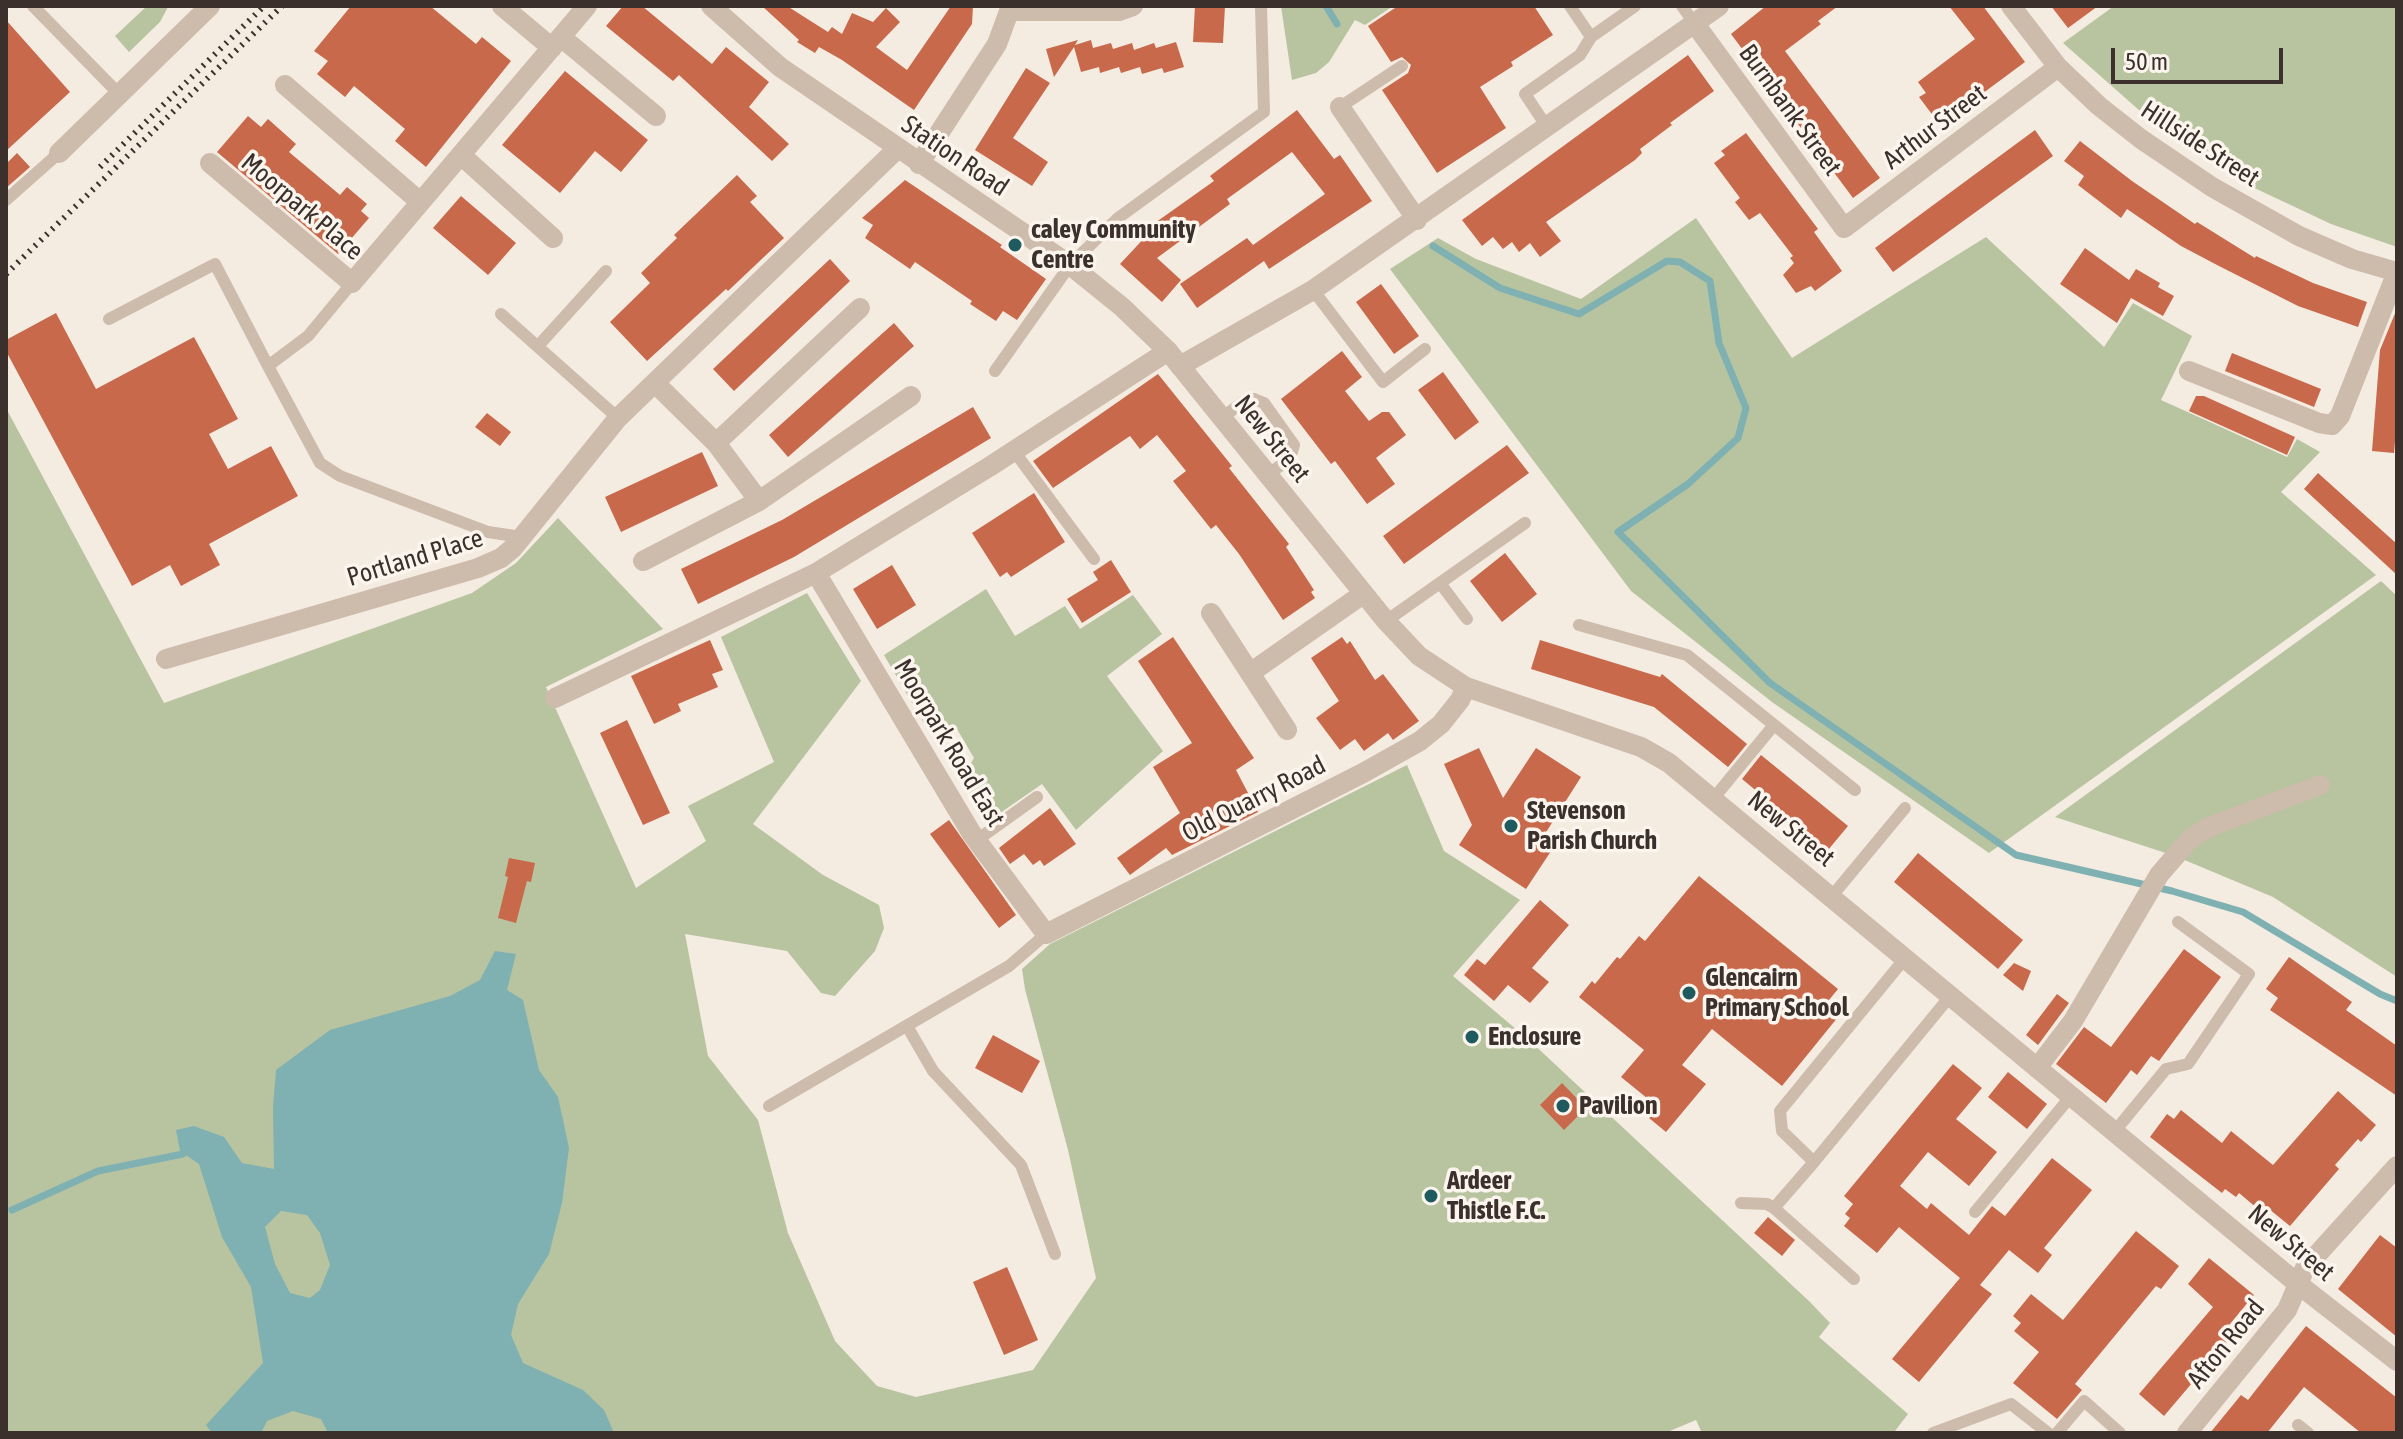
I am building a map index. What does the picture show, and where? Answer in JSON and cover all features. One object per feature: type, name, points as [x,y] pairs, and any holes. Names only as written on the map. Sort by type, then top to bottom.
[{"type":"street","points":[[59,153],[208,6]]},
{"type":"street","points":[[502,6],[656,116]]},
{"type":"street","name":"Moorpark Place","points":[[210,163],[352,283],[587,6]]},
{"type":"street","name":"Station Road","points":[[711,6],[780,67],[1070,265],[1122,307],[1174,359]]},
{"type":"street","points":[[919,164],[997,44],[1010,8],[1119,11],[1133,6]]},
{"type":"street","points":[[555,698],[816,573],[1014,451],[1174,359],[1313,290],[1719,6]]},
{"type":"street","name":"Hillside Street","points":[[2011,6],[2058,67],[2099,106],[2141,139],[2212,187],[2299,236],[2352,259],[2397,272]]},
{"type":"street","name":"Burnbank Street","points":[[1695,24],[1844,228]]},
{"type":"street","name":"Arthur Street","points":[[1844,228],[2058,67]]},
{"type":"street","points":[[285,85],[419,201]]},
{"type":"street","points":[[1340,107],[1417,220]]},
{"type":"street","name":"Portland Place","points":[[166,659],[478,568],[501,558],[513,548],[618,418],[897,149]]},
{"type":"street","points":[[461,155],[553,238]]},
{"type":"street","points":[[2189,371],[2319,423],[2332,425],[2340,416],[2397,272]]},
{"type":"street","points":[[716,443],[860,308]]},
{"type":"street","name":"New Street","points":[[1174,359],[1363,594],[1419,656],[1466,687],[1641,747],[1669,763],[2298,1284],[2397,1361]]},
{"type":"street","points":[[655,383],[716,443],[759,501]]},
{"type":"street","points":[[643,561],[759,501],[911,396]]},
{"type":"street","name":"Moorpark Road East","points":[[816,573],[977,840],[1046,934]]},
{"type":"street","points":[[1250,673],[1363,594]]},
{"type":"street","points":[[1211,613],[1287,730]]},
{"type":"street","name":"Old Quarry Road","points":[[1046,934],[1420,741],[1441,724],[1466,687]]},
{"type":"street","points":[[2037,1068],[2073,1021],[2159,875],[2189,840],[2209,827],[2320,785]]},
{"type":"street","name":"Afton Road","points":[[2187,1433],[2287,1310],[2305,1268],[2397,1166]]},
{"type":"lane","points":[[33,6],[119,94]]},
{"type":"lane","points":[[995,371],[1070,265],[1118,218],[1264,112],[1261,6]]},
{"type":"lane","points":[[1570,6],[1591,37]]},
{"type":"lane","points":[[1547,127],[1525,94],[1580,55],[1591,37],[1635,6]]},
{"type":"lane","points":[[1682,6],[1695,24]]},
{"type":"lane","points":[[1340,107],[1402,66]]},
{"type":"lane","points":[[6,200],[59,153]]},
{"type":"lane","points":[[109,319],[215,264],[320,463],[340,476],[488,532],[521,537]]},
{"type":"lane","points":[[538,346],[606,271]]},
{"type":"lane","points":[[268,366],[308,336],[352,283]]},
{"type":"lane","points":[[1313,290],[1383,382],[1425,349]]},
{"type":"lane","points":[[501,314],[618,418]]},
{"type":"lane","points":[[1222,418],[1244,401],[1254,399],[1264,403],[1294,445],[1290,458],[1268,475]]},
{"type":"lane","points":[[1014,451],[1094,559]]},
{"type":"lane","points":[[1386,621],[1525,523]]},
{"type":"lane","points":[[1440,583],[1467,619]]},
{"type":"lane","points":[[1579,625],[1687,655],[1855,790]]},
{"type":"lane","points":[[1713,799],[1774,725]]},
{"type":"lane","points":[[977,840],[1037,797]]},
{"type":"lane","points":[[1832,896],[1905,808]]},
{"type":"lane","points":[[2115,1131],[2166,1069],[2188,1064],[2249,974],[2178,922]]},
{"type":"lane","points":[[769,1106],[1009,966],[1046,934]]},
{"type":"lane","points":[[1814,1162],[1782,1131],[1780,1111],[1906,957]]},
{"type":"lane","points":[[1774,1208],[1951,995]]},
{"type":"lane","points":[[907,1026],[933,1071],[1021,1165],[1055,1254]]},
{"type":"lane","points":[[1975,1212],[2071,1096]]},
{"type":"lane","points":[[1741,1203],[1767,1204],[1774,1208],[1854,1279]]},
{"type":"lane","points":[[2057,1433],[2084,1401],[2120,1433]]},
{"type":"lane","points":[[1933,1433],[2011,1404],[2048,1433]]},
{"type":"green space","points":[[147,6],[168,7],[160,22],[129,52],[115,36]]},
{"type":"green space","points":[[1281,6],[1393,6],[1365,25],[1355,20],[1329,62],[1316,73],[1292,80]]},
{"type":"green space","points":[[2114,6],[2397,6],[2397,247],[2331,224],[2246,184],[2156,125],[2063,43]]},
{"type":"green space","points":[[1696,218],[1792,358],[1986,237],[2104,347],[2133,303],[2192,336],[2161,400],[2287,457],[2297,439],[2320,452],[2281,492],[2376,575],[1989,853],[1772,702],[1631,591],[1390,269],[1438,238],[1476,259],[1581,299]]},
{"type":"green space","points":[[6,408],[164,703],[472,593],[516,563],[558,518],[663,629],[546,687],[636,888],[706,841],[688,806],[774,762],[721,637],[807,593],[861,681],[753,824],[823,875],[879,905],[884,928],[875,951],[835,996],[821,993],[787,951],[685,934],[708,1056],[758,1120],[788,1233],[835,1341],[877,1386],[916,1397],[1033,1370],[1096,1278],[1068,1150],[1022,969],[1050,944],[1407,765],[1444,851],[1520,900],[1453,976],[1529,1040],[1810,1302],[1830,1323],[1819,1337],[1908,1414],[1896,1433],[1702,1433],[1696,1420],[1665,1433],[6,1433]]},
{"type":"green space","points":[[2381,581],[2397,596],[2397,977],[2273,897],[2175,856],[2055,817]]},
{"type":"green space","points":[[986,589],[1015,636],[1065,606],[1080,629],[1133,595],[1162,634],[1107,676],[1163,751],[1076,830],[1042,784],[990,820],[964,785],[964,775],[974,758],[957,729],[934,730],[925,725],[884,655]]},
{"type":"water","points":[[495,951],[516,954],[507,990],[523,1000],[539,1070],[558,1097],[569,1148],[562,1203],[549,1254],[518,1304],[511,1335],[523,1363],[583,1390],[604,1410],[614,1433],[328,1433],[321,1419],[293,1411],[267,1421],[261,1433],[212,1433],[206,1425],[263,1363],[251,1287],[222,1237],[199,1164],[180,1151],[176,1130],[194,1126],[224,1137],[242,1163],[274,1169],[276,1070],[330,1030],[450,996],[480,980]],"holes":[[[281,1211],[307,1215],[320,1233],[330,1265],[320,1290],[310,1298],[290,1293],[275,1264],[265,1227]]]},
{"type":"building","points":[[351,6],[430,6],[476,44],[482,37],[511,61],[426,167],[395,141],[405,129],[354,86],[345,97],[317,74],[328,61],[314,51]]},
{"type":"building","points":[[623,6],[642,6],[712,64],[726,47],[769,82],[749,107],[789,144],[772,161],[679,75],[673,81],[606,26]]},
{"type":"building","points":[[762,6],[787,6],[828,32],[832,27],[842,34],[852,13],[873,22],[886,8],[900,22],[876,47],[907,70],[951,6],[973,6],[972,24],[914,110],[842,60],[819,47],[815,53],[797,42],[799,40]]},
{"type":"building","points":[[1195,6],[1225,6],[1223,43],[1193,42]]},
{"type":"building","points":[[1398,6],[1534,6],[1553,35],[1480,87],[1506,128],[1437,173],[1382,90],[1408,73],[1411,65],[1402,57],[1391,62],[1368,26]]},
{"type":"building","points":[[1766,6],[1838,6],[1818,21],[1821,24],[1785,51],[1880,178],[1853,198],[1731,34]]},
{"type":"building","points":[[1949,6],[1983,6],[2025,62],[1940,125],[1919,97],[1926,93],[1918,82],[1975,39]]},
{"type":"building","points":[[2051,6],[2098,6],[2068,28]]},
{"type":"building","points":[[6,20],[70,92],[6,151]]},
{"type":"building","points":[[1078,40],[1075,45],[1091,40],[1093,48],[1111,43],[1113,49],[1132,43],[1134,50],[1154,43],[1156,48],[1176,42],[1184,67],[1164,73],[1162,68],[1142,74],[1140,67],[1121,73],[1119,67],[1100,73],[1099,67],[1081,72],[1074,47],[1054,77],[1046,49]]},
{"type":"building","points":[[1688,55],[1714,91],[1640,149],[1642,153],[1635,160],[1546,222],[1561,241],[1540,257],[1530,243],[1519,252],[1512,242],[1503,249],[1493,237],[1482,246],[1462,220]]},
{"type":"building","points":[[1026,68],[1050,83],[1013,138],[1048,162],[1032,186],[975,150]]},
{"type":"building","points":[[565,71],[648,140],[621,172],[595,151],[560,193],[502,145]]},
{"type":"building","points":[[1297,110],[1334,159],[1340,155],[1372,201],[1269,269],[1264,261],[1197,308],[1180,284],[1247,238],[1253,245],[1325,194],[1292,152],[1227,199],[1230,204],[1157,258],[1181,280],[1162,302],[1120,264],[1148,234],[1145,230],[1214,181],[1210,176]]},
{"type":"building","points":[[248,116],[261,127],[268,119],[296,144],[289,152],[340,195],[347,187],[367,204],[361,211],[369,218],[338,254],[217,152]]},
{"type":"building","points":[[2035,130],[2053,156],[1893,272],[1875,248]]},
{"type":"building","points":[[1746,133],[1818,229],[1814,232],[1842,271],[1815,291],[1811,286],[1796,293],[1783,275],[1794,263],[1790,258],[1793,256],[1760,213],[1749,220],[1735,202],[1740,198],[1714,163],[1725,155],[1721,151]]},
{"type":"building","points":[[2080,141],[2195,224],[2197,222],[2255,258],[2367,302],[2358,327],[2298,306],[2219,266],[2181,246],[2127,209],[2121,218],[2078,185],[2084,176],[2064,161]]},
{"type":"building","points":[[17,153],[30,167],[6,188],[6,164]]},
{"type":"building","points":[[737,175],[757,196],[750,202],[784,238],[647,361],[610,322],[650,283],[641,273],[677,238],[674,235]]},
{"type":"building","points":[[905,180],[1002,245],[1000,247],[1046,279],[1017,320],[1003,311],[996,321],[915,262],[910,269],[865,238],[873,225],[862,218]]},
{"type":"building","points":[[461,196],[516,243],[488,275],[433,228]]},
{"type":"building","points":[[2085,248],[2129,280],[2136,269],[2160,283],[2158,287],[2174,296],[2163,316],[2131,298],[2117,323],[2060,284]]},
{"type":"building","points":[[830,259],[850,281],[734,391],[713,369]]},
{"type":"building","points":[[1381,284],[1419,336],[1394,354],[1356,302]]},
{"type":"building","points":[[2396,311],[2397,419],[2394,453],[2372,451],[2380,350]]},
{"type":"building","points":[[56,313],[96,389],[194,337],[238,419],[209,434],[228,469],[271,446],[298,496],[209,544],[220,565],[181,586],[170,565],[132,586],[6,351],[6,340]]},
{"type":"building","points":[[894,323],[914,346],[788,457],[769,435]]},
{"type":"building","points":[[1342,351],[1362,377],[1345,391],[1369,421],[1382,412],[1389,412],[1406,435],[1376,458],[1395,484],[1367,504],[1335,461],[1331,464],[1281,399]]},
{"type":"building","points":[[2232,353],[2321,389],[2314,407],[2225,371]]},
{"type":"building","points":[[1443,372],[1479,422],[1455,440],[1418,390]]},
{"type":"building","points":[[1158,374],[1232,466],[1229,468],[1289,544],[1286,547],[1314,590],[1311,592],[1315,598],[1283,620],[1239,554],[1216,525],[1211,529],[1173,481],[1186,471],[1157,435],[1140,449],[1130,436],[1053,488],[1033,461]]},
{"type":"building","points":[[2196,396],[2204,396],[2295,437],[2287,455],[2189,411]]},
{"type":"building","points":[[973,407],[991,438],[794,557],[698,604],[681,569],[782,520]]},
{"type":"building","points":[[487,413],[511,432],[500,446],[475,427]]},
{"type":"building","points":[[1507,445],[1529,473],[1404,564],[1383,536]]},
{"type":"building","points":[[702,452],[718,486],[621,532],[605,497]]},
{"type":"building","points":[[2318,473],[2397,544],[2397,575],[2304,489]]},
{"type":"building","points":[[1034,493],[1065,542],[1011,577],[1007,572],[1000,577],[972,533]]},
{"type":"building","points":[[1505,553],[1537,594],[1502,622],[1470,581]]},
{"type":"building","points":[[1111,560],[1131,592],[1082,623],[1067,599],[1098,580],[1093,572]]},
{"type":"building","points":[[892,565],[916,605],[877,629],[853,589]]},
{"type":"building","points":[[1173,637],[1254,758],[1236,770],[1258,812],[1172,855],[1166,848],[1130,875],[1117,858],[1180,813],[1153,767],[1192,743],[1138,661]]},
{"type":"building","points":[[1342,637],[1347,644],[1350,641],[1375,680],[1383,674],[1419,721],[1393,740],[1388,733],[1364,751],[1355,739],[1340,750],[1316,718],[1339,701],[1311,658]]},
{"type":"building","points":[[710,640],[723,670],[712,674],[718,687],[678,704],[681,711],[654,724],[631,676]]},
{"type":"building","points":[[1540,640],[1660,677],[1662,674],[1747,744],[1728,767],[1654,707],[1531,669]]},
{"type":"building","points":[[627,720],[670,813],[643,825],[600,733]]},
{"type":"building","name":"Stevenson Parish Church","points":[[1479,748],[1503,798],[1536,748],[1581,777],[1543,837],[1555,845],[1526,889],[1459,845],[1472,825],[1444,764]]},
{"type":"building","points":[[1761,755],[1848,826],[1828,850],[1742,779]]},
{"type":"building","points":[[1050,808],[1076,844],[1044,866],[1040,860],[1033,865],[1024,854],[1010,864],[999,848]]},
{"type":"building","points":[[949,820],[1016,915],[999,928],[930,834]]},
{"type":"building","points":[[1918,853],[2023,940],[1998,969],[1894,882]]},
{"type":"building","points":[[509,858],[535,863],[516,923],[498,918],[508,877],[505,876]]},
{"type":"building","points":[[1699,876],[1838,989],[1824,1006],[1838,1017],[1782,1086],[1712,1029],[1682,1065],[1706,1084],[1666,1132],[1649,1118],[1658,1107],[1621,1077],[1644,1050],[1579,997],[1592,981],[1595,984],[1617,957],[1620,959],[1639,936],[1645,941]]},
{"type":"building","points":[[1540,900],[1569,925],[1532,968],[1549,982],[1530,1003],[1508,985],[1494,1001],[1464,975],[1477,959],[1485,965]]},
{"type":"building","points":[[2184,949],[2221,977],[2159,1061],[2151,1056],[2137,1075],[2131,1070],[2106,1103],[2056,1064],[2084,1027],[2111,1047]]},
{"type":"building","points":[[2289,957],[2352,1002],[2346,1010],[2397,1046],[2397,1096],[2270,1010],[2278,998],[2266,989]]},
{"type":"building","points":[[2014,963],[2031,971],[2023,991],[2003,975]]},
{"type":"building","points":[[2057,994],[2069,1003],[2038,1045],[2026,1035]]},
{"type":"building","points":[[993,1035],[1040,1061],[1022,1093],[975,1068]]},
{"type":"building","points":[[1953,1064],[1982,1088],[1956,1119],[1997,1152],[1969,1186],[1928,1152],[1900,1186],[1927,1209],[1931,1203],[1969,1235],[1992,1206],[2005,1216],[2052,1158],[2092,1190],[2044,1248],[2052,1255],[2038,1273],[2009,1250],[1980,1285],[1992,1294],[1919,1382],[1892,1359],[1960,1278],[1899,1227],[1877,1253],[1844,1226],[1850,1218],[1845,1214],[1853,1204],[1844,1196]]},
{"type":"building","points":[[2008,1072],[2047,1104],[2027,1129],[1988,1097]]},
{"type":"building","name":"Pavilion","points":[[1562,1083],[1586,1108],[1564,1130],[1540,1105]]},
{"type":"building","points":[[2338,1091],[2376,1125],[2361,1142],[2358,1139],[2335,1165],[2339,1169],[2290,1226],[2269,1209],[2264,1214],[2239,1193],[2236,1197],[2225,1189],[2222,1193],[2150,1137],[2167,1114],[2174,1119],[2181,1110],[2222,1143],[2231,1131],[2273,1165]]},
{"type":"building","points":[[1768,1217],[1795,1240],[1782,1256],[1754,1233]]},
{"type":"building","points":[[2136,1231],[2179,1266],[2161,1289],[2156,1286],[2075,1384],[2082,1390],[2057,1419],[2013,1383],[2039,1352],[2014,1331],[2021,1323],[2013,1316],[2031,1294],[2063,1320]]},
{"type":"building","points":[[2380,1235],[2397,1248],[2397,1337],[2338,1289]]},
{"type":"building","points":[[2209,1258],[2254,1295],[2225,1330],[2232,1336],[2164,1416],[2139,1394],[2213,1307],[2188,1284]]},
{"type":"building","points":[[1007,1267],[1038,1340],[1004,1355],[973,1282]]},
{"type":"building","points":[[2306,1326],[2397,1398],[2397,1433],[2361,1433],[2304,1387],[2267,1433],[2210,1433],[2241,1395],[2248,1400]]},
{"type":"waterway","points":[[1326,6],[1337,24]]},
{"type":"waterway","points":[[1433,246],[1500,288],[1579,314],[1667,261],[1680,262],[1710,281],[1719,343],[1746,408],[1738,438],[1688,484],[1618,532],[1770,683],[2016,855],[2172,891],[2243,912],[2380,994],[2397,1001]]},
{"type":"waterway","points":[[12,1210],[98,1171],[183,1154]]},
{"type":"railway","points":[[100,167],[264,6]]},
{"type":"railway","points":[[6,274],[282,6]]},
{"type":"place","name":"caley Community Centre","points":[[1015,245]]},
{"type":"place","name":"Stevenson Parish Church","points":[[1511,826]]},
{"type":"place","name":"Glencairn Primary School","points":[[1689,993]]},
{"type":"place","name":"Enclosure","points":[[1472,1037]]},
{"type":"place","name":"Pavilion","points":[[1563,1106]]},
{"type":"place","name":"Ardeer Thistle F.C.","points":[[1431,1196]]}]
